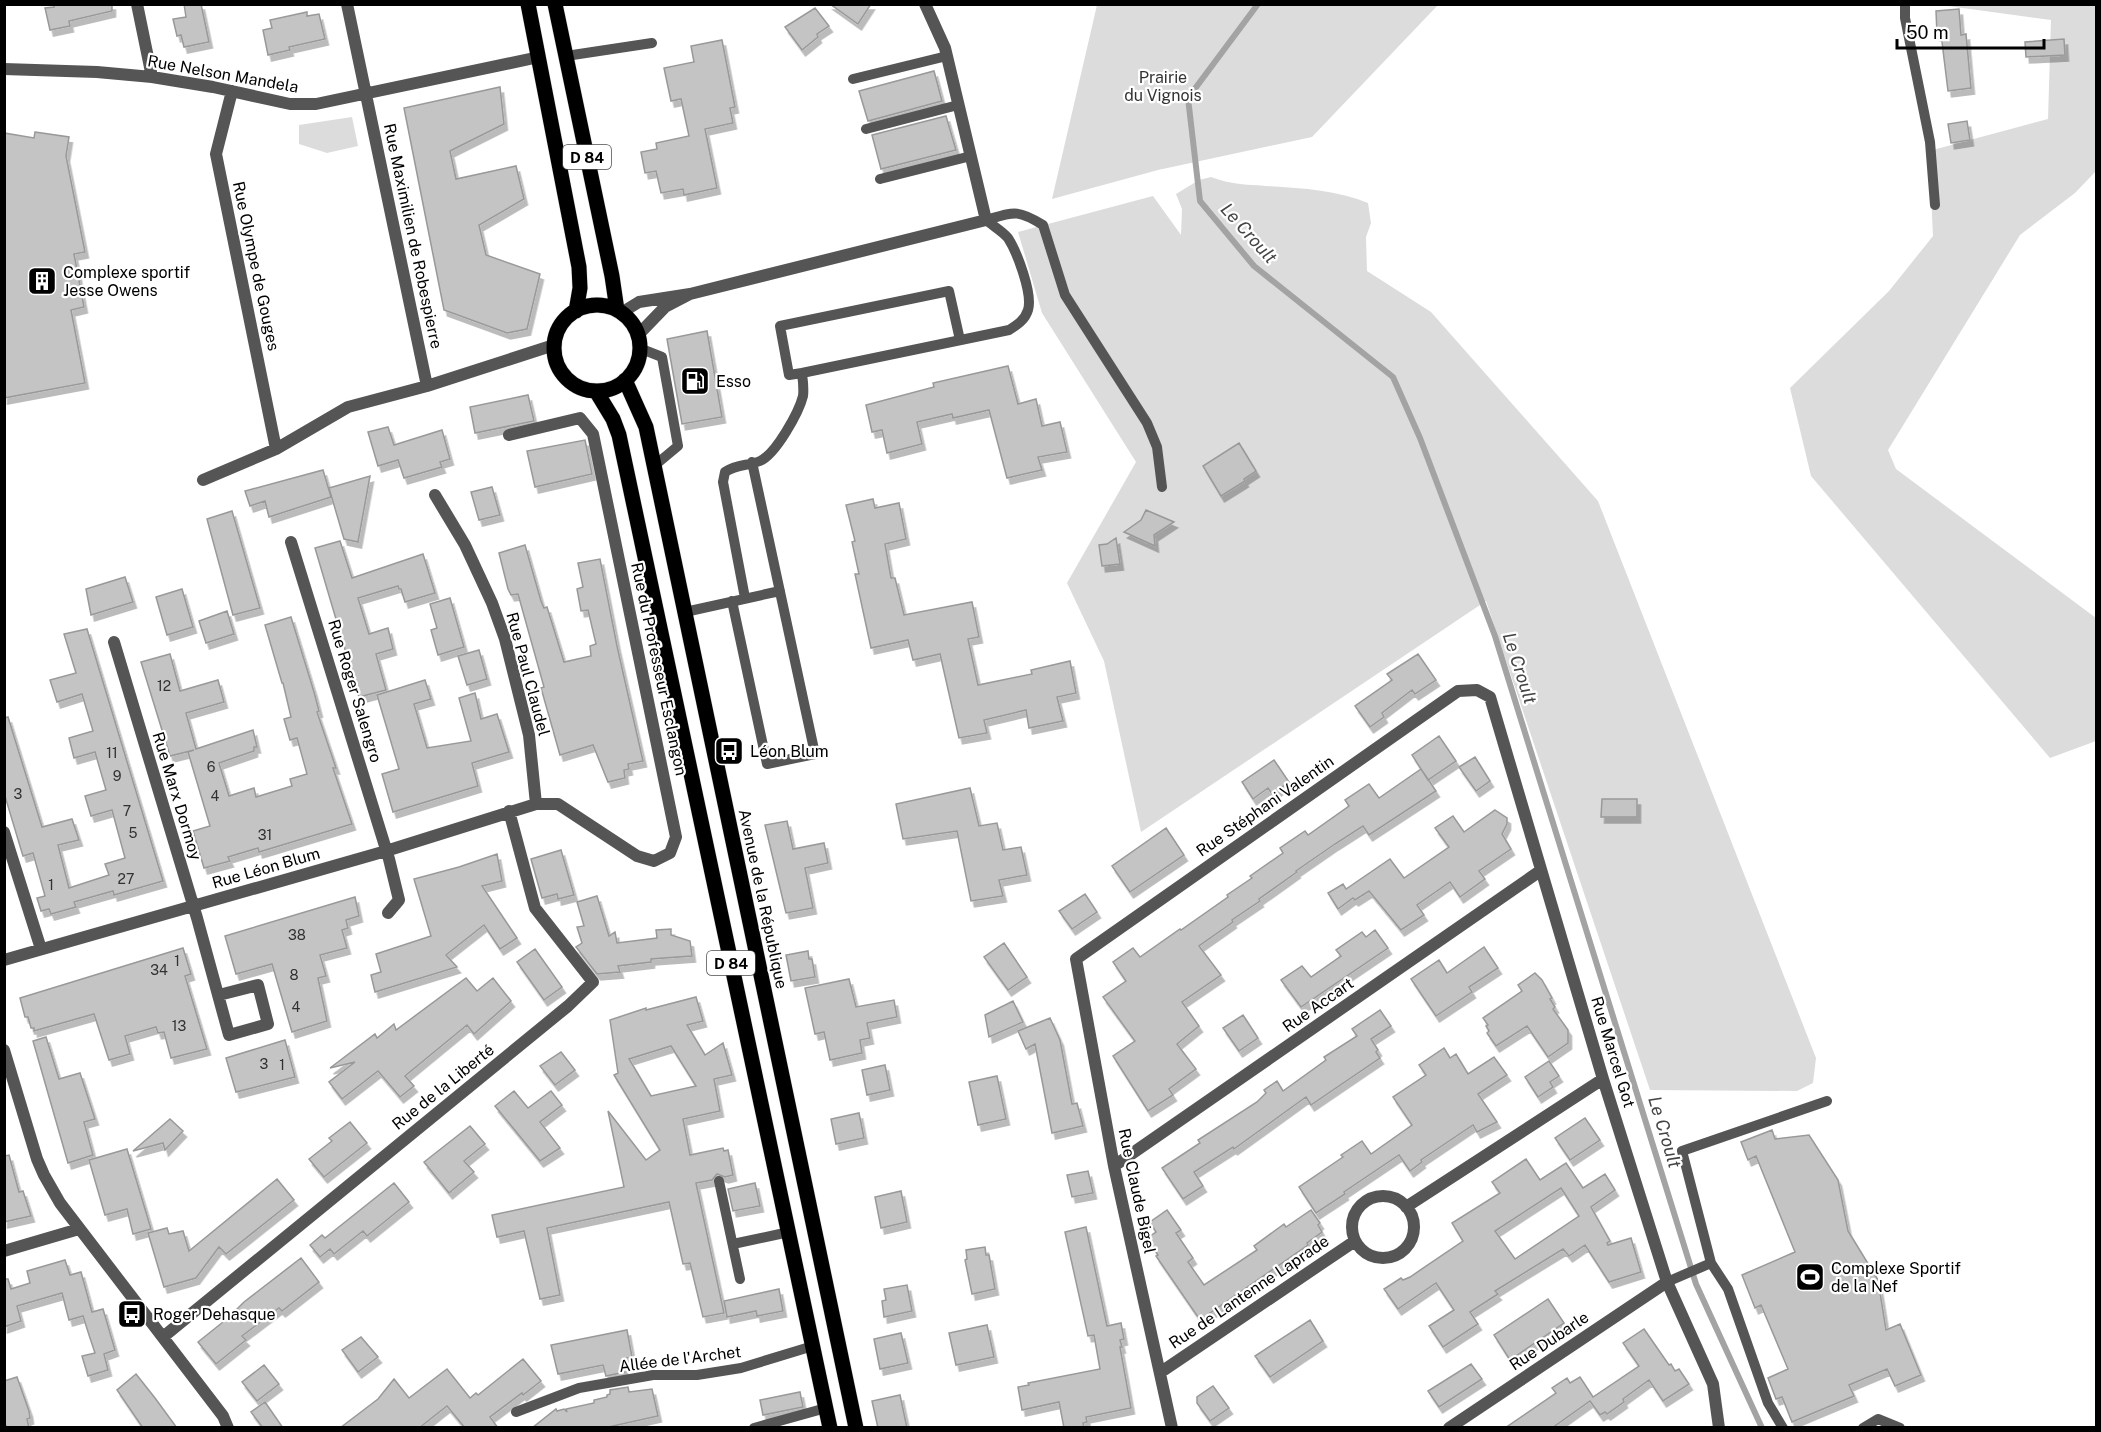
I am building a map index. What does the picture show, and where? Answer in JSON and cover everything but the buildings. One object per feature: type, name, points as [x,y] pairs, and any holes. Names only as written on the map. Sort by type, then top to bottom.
[{"type":"main road","name":"D 84","points":[[528,4],[579,267],[580,288],[576,311]]},
{"type":"main road","name":"D 84","points":[[555,4],[619,312],[628,319],[638,342]]},
{"type":"main road","points":[[619,312],[603,306],[589,306],[576,311],[561,326],[554,345],[558,365],[570,382],[582,389],[596,391],[616,386],[625,381],[633,371],[638,360],[638,342]]},
{"type":"main road","name":"Avenue de la République","points":[[625,381],[646,427],[856,1428]]},
{"type":"main road","name":"D 84","points":[[596,391],[613,419],[619,435],[830,1428]]},
{"type":"street","points":[[137,4],[152,77]]},
{"type":"street","name":"Rue Maximilien de Robespierre","points":[[347,4],[427,386]]},
{"type":"street","points":[[619,312],[639,302],[690,294],[986,220],[946,52],[925,4]]},
{"type":"street","name":"Rue Nelson Mandela","points":[[4,69],[97,72],[152,77],[290,104],[316,104],[539,57]]},
{"type":"street","name":"Rue Olympe de Gouges","points":[[232,91],[216,154],[276,449]]},
{"type":"street","points":[[638,342],[665,307],[690,294]]},
{"type":"street","points":[[203,480],[276,449],[348,407],[427,386],[554,345]]},
{"type":"street","name":"Rue du Professeur Esclangon","points":[[509,435],[580,418],[593,434],[676,837],[670,853],[654,861],[637,856],[558,804],[536,804]]},
{"type":"street","name":"Rue Paul Claudel","points":[[435,495],[465,545],[492,603],[505,639],[529,735],[536,804]]},
{"type":"street","name":"Rue Roger Salengro","points":[[291,542],[399,900],[388,913]]},
{"type":"street","name":"Rue Marx Dormoy","points":[[114,642],[229,1035],[268,1024],[258,985],[219,995]]},
{"type":"street","name":"Rue Marcel Got","points":[[1477,690],[1490,697],[1603,1079],[1667,1281],[1713,1384],[1719,1428]]},
{"type":"street","name":"Rue Stéphani Valentin","points":[[1076,960],[1458,691],[1477,690]]},
{"type":"street","name":"Rue Léon Blum","points":[[4,960],[386,851],[536,804]]},
{"type":"street","name":"Rue de la Liberté","points":[[163,1337],[568,1006],[592,982],[535,908],[509,811]]},
{"type":"street","points":[[4,832],[41,949]]},
{"type":"street","name":"Rue Accart","points":[[1114,1167],[1540,871]]},
{"type":"street","name":"Rue Claude Bigel","points":[[1076,960],[1114,1167],[1172,1428]]},
{"type":"street","points":[[4,1050],[37,1159],[55,1194],[223,1416],[228,1428]]},
{"type":"street","points":[[1406,1207],[1603,1079]]},
{"type":"street","name":"Rue de Lantenne Laprade","points":[[1390,1197],[1399,1200],[1406,1207],[1412,1216],[1414,1226],[1413,1236],[1408,1246],[1391,1257],[1380,1258],[1361,1249],[1355,1240],[1353,1222],[1356,1212],[1362,1205],[1371,1199],[1390,1197]]},
{"type":"street","points":[[4,1251],[80,1229]]},
{"type":"street","name":"Rue de Lantenne Laprade","points":[[1161,1372],[1355,1240]]},
{"type":"street","name":"Rue Dubarle","points":[[1449,1428],[1667,1281]]},
{"type":"lane","points":[[1905,4],[1905,18],[1930,142],[1935,205]]},
{"type":"lane","points":[[566,56],[652,43]]},
{"type":"lane","points":[[853,79],[946,52]]},
{"type":"lane","points":[[866,129],[958,105]]},
{"type":"lane","points":[[880,179],[971,156]]},
{"type":"lane","points":[[986,220],[1010,213],[1025,214],[1043,225],[1065,295],[1147,423],[1156,447],[1162,487]]},
{"type":"lane","points":[[960,340],[948,291],[780,326],[789,375],[1009,330],[1021,323],[1028,310],[1029,295],[1015,250],[1006,236],[986,220]]},
{"type":"lane","points":[[638,342],[662,357],[678,446],[654,466]]},
{"type":"lane","points":[[745,598],[723,482],[725,472],[735,465],[761,460],[782,439],[802,398],[804,384],[802,373]]},
{"type":"lane","points":[[732,601],[767,764],[815,754],[753,462]]},
{"type":"lane","points":[[685,612],[780,591]]},
{"type":"lane","points":[[1782,1428],[1768,1403],[1728,1289],[1708,1264],[1682,1151],[1827,1101]]},
{"type":"lane","points":[[719,1181],[740,1280]]},
{"type":"lane","points":[[733,1244],[789,1232]]},
{"type":"lane","points":[[1667,1281],[1708,1264]]},
{"type":"lane","name":"Allée de l'Archet","points":[[516,1412],[579,1388],[653,1374],[697,1375],[741,1368],[813,1346]]},
{"type":"lane","points":[[754,1428],[826,1408]]},
{"type":"lane","points":[[1863,1428],[1878,1419],[1900,1428]]},
{"type":"green space","name":"Prairie du Vignois","points":[[1097,4],[1438,5],[1312,137],[1158,170],[1052,199]]},
{"type":"green space","points":[[1941,5],[2096,5],[2096,171],[2075,193],[2020,235],[1888,450],[1896,469],[2096,618],[2096,741],[2050,758],[1811,476],[1790,388],[1889,291],[1933,236],[1929,151],[2048,119],[2051,20]]},
{"type":"green space","points":[[352,117],[358,146],[327,153],[299,144],[299,125]]},
{"type":"green space","points":[[1211,177],[1238,184],[1331,192],[1368,203],[1371,223],[1366,237],[1367,271],[1431,312],[1598,501],[1816,1058],[1813,1083],[1797,1091],[1650,1090],[1486,601],[1141,832],[1104,661],[1067,583],[1136,462],[1042,313],[1018,232],[1153,196],[1181,235],[1182,209],[1176,194],[1199,180]]},
{"type":"waterway","name":"Le Croult","points":[[1258,4],[1188,98],[1200,201],[1254,266],[1393,377],[1420,438],[1495,636],[1696,1284],[1762,1428]]},
{"type":"place","name":"Complexe sportif Jesse Owens","points":[[42,281]]},
{"type":"place","name":"Esso","points":[[695,381]]},
{"type":"place","name":"Léon Blum","points":[[729,751]]},
{"type":"place","name":"Complexe Sportif de la Nef","points":[[1810,1277]]},
{"type":"place","name":"Roger Dehasque","points":[[132,1314]]}]
